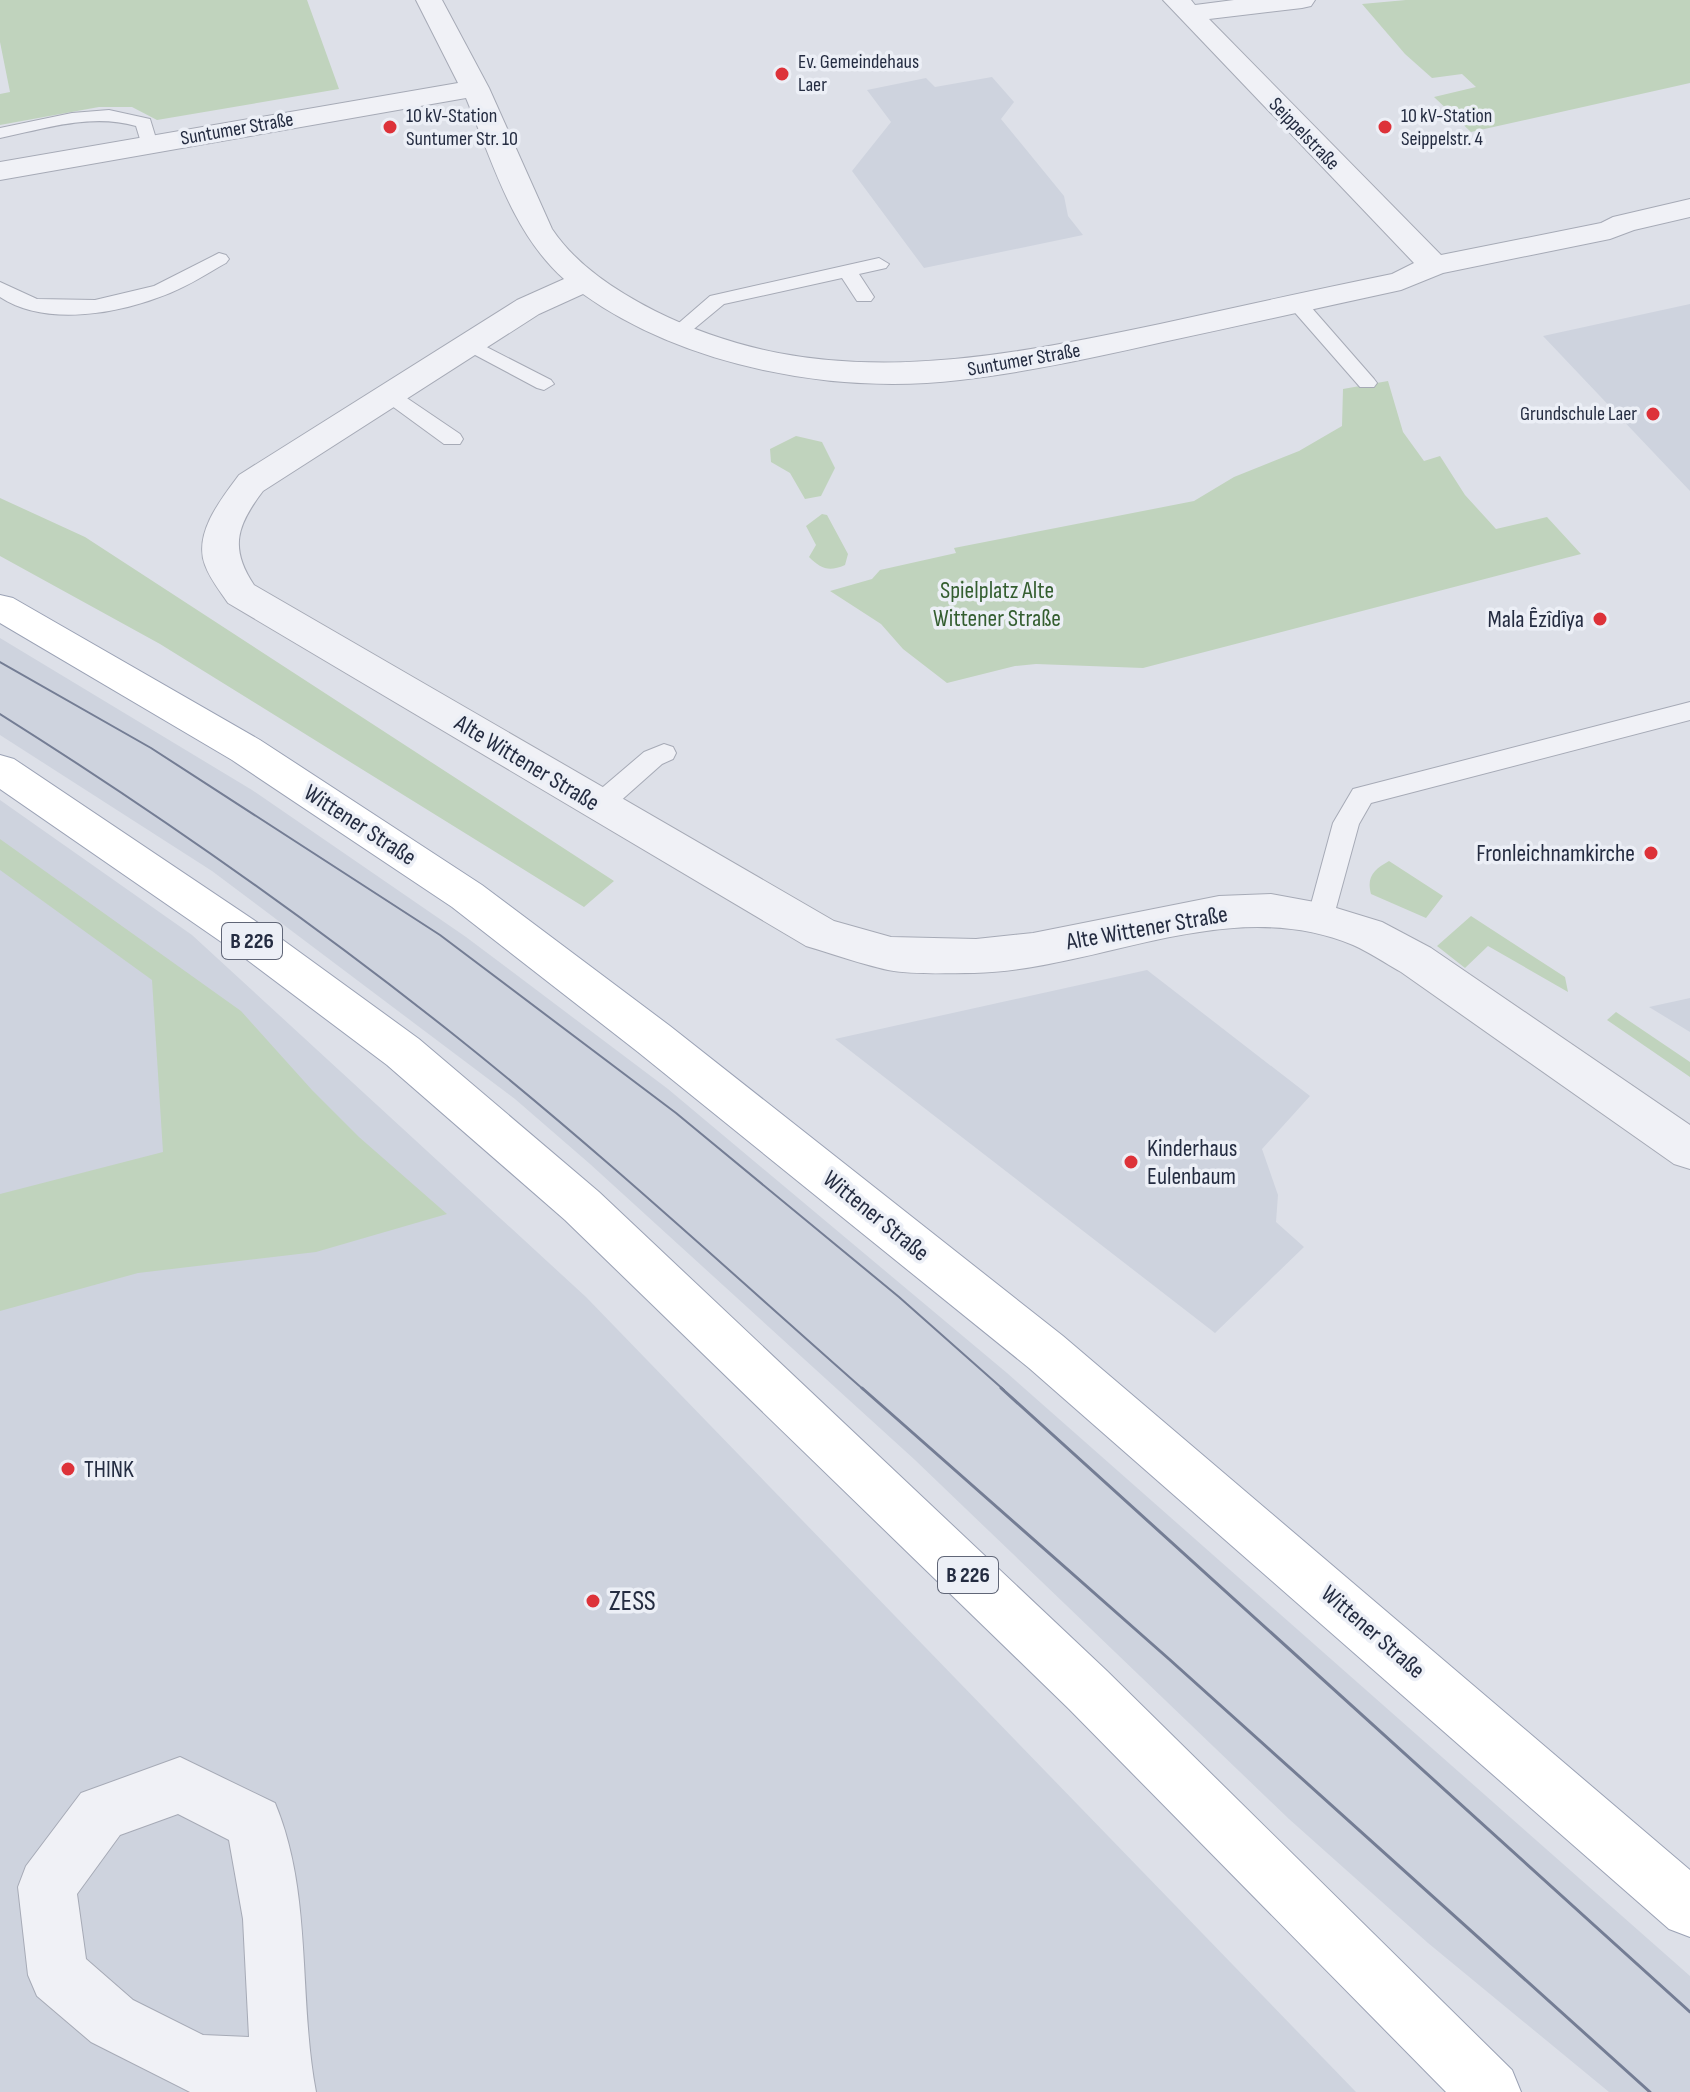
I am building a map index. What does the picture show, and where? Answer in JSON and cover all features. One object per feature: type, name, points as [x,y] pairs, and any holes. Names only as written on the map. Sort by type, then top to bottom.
[{"type":"main road","name":"Wittener Straße","points":[[0,607],[246,750],[454,887],[654,1039],[1046,1352],[1690,1908]]},
{"type":"main road","name":"B 226","points":[[0,769],[261,947],[403,1052],[548,1176],[1088,1690],[1490,2092]]},
{"type":"street","points":[[1183,7],[1302,0]]},
{"type":"street","name":"Suntumer Straße","points":[[439,2],[537,229],[553,253],[619,305],[676,334],[717,348],[787,364],[893,373],[957,371],[1040,359],[1401,281],[1434,266],[1610,230],[1624,223],[1690,208]]},
{"type":"street","name":"Seippelstraße","points":[[1183,7],[1434,266]]},
{"type":"street","name":"Suntumer Straße","points":[[0,171],[475,88]]},
{"type":"street","name":"Alte Wittener Straße","points":[[585,281],[528,307],[251,483],[234,505],[222,529],[221,562],[241,594],[821,934],[891,954],[976,956],[1033,949],[1219,912],[1271,910],[1320,919],[1367,933],[1416,960],[1690,1150]]},
{"type":"street","points":[[180,1785],[255,1823],[272,1919],[283,2081],[199,2065],[112,2021],[58,1975],[47,1887],[101,1813],[180,1785]]},
{"type":"lane","points":[[0,133],[99,115],[122,115],[144,123],[149,145]]},
{"type":"lane","points":[[0,288],[8,295],[40,305],[71,309],[155,293],[219,259]]},
{"type":"lane","points":[[676,334],[717,300],[879,264]]},
{"type":"lane","points":[[847,271],[864,297]]},
{"type":"lane","points":[[1297,303],[1367,383]]},
{"type":"lane","points":[[469,344],[544,384]]},
{"type":"lane","points":[[388,394],[452,439]]},
{"type":"lane","points":[[1320,919],[1346,823],[1362,796],[1381,780],[1583,727],[1690,711]]},
{"type":"lane","points":[[599,805],[653,758],[664,753]]},
{"type":"shaded area","points":[[992,77],[1014,102],[1001,119],[1064,196],[1068,216],[1083,235],[924,268],[852,171],[891,122],[867,90],[926,78],[935,87]]},
{"type":"shaded area","name":"Grundschule Laer","points":[[1690,304],[1690,491],[1543,336]]},
{"type":"shaded area","points":[[0,638],[252,790],[466,937],[668,1089],[1007,1373],[1690,1976],[1690,2092],[1609,2092],[1428,1943],[1289,1819],[915,1460],[515,1099],[212,871],[0,735]]},
{"type":"shaded area","points":[[0,800],[192,935],[586,1297],[1356,2092],[0,2092]]},
{"type":"shaded area","name":"Kinderhaus Eulenbaum","points":[[1147,970],[1310,1096],[1262,1149],[1278,1195],[1276,1222],[1304,1247],[1215,1333],[835,1039]]},
{"type":"shaded area","points":[[1690,998],[1690,1032],[1649,1007]]},
{"type":"green space","points":[[0,0],[307,0],[339,89],[157,120],[132,107],[99,107],[0,125],[0,94],[10,92],[0,42]]},
{"type":"green space","points":[[1406,0],[1690,0],[1690,83],[1471,132],[1434,97],[1476,87],[1462,74],[1432,78],[1405,54],[1362,4]]},
{"type":"green space","name":"Spielplatz Alte Wittener Straße","points":[[1388,381],[1403,432],[1424,461],[1440,456],[1465,495],[1496,529],[1547,517],[1581,554],[1143,668],[1036,664],[1015,666],[947,683],[903,649],[881,624],[830,591],[872,579],[880,570],[956,553],[954,548],[1194,501],[1234,477],[1299,451],[1342,426],[1343,389]]},
{"type":"green space","points":[[796,436],[822,442],[835,468],[821,496],[805,499],[790,473],[771,462],[770,449]]},
{"type":"green space","points":[[0,498],[85,537],[614,881],[584,907],[160,644],[0,556]]},
{"type":"green space","points":[[822,514],[827,515],[848,554],[845,565],[826,568],[809,557],[816,545],[806,526]]},
{"type":"green space","points":[[0,839],[241,1011],[359,1137],[447,1214],[316,1252],[138,1273],[0,1311],[0,1194],[163,1152],[152,980],[0,870]]},
{"type":"green space","points":[[1389,861],[1443,896],[1426,918],[1371,894],[1373,874]]},
{"type":"green space","points":[[1471,916],[1565,977],[1568,992],[1488,946],[1465,968],[1437,946]]},
{"type":"green space","points":[[1616,1012],[1690,1062],[1690,1077],[1607,1020]]},
{"type":"tram line","points":[[0,662],[151,748],[440,935],[676,1113],[899,1297],[1004,1390]]},
{"type":"tram line","points":[[0,714],[231,868],[453,1034],[610,1165],[864,1390]]},
{"type":"tram line","points":[[862,1388],[1169,1659],[1650,2092]]},
{"type":"tram line","points":[[1001,1388],[1690,2012]]},
{"type":"place","name":"Ev. Gemeindehaus Laer","points":[[782,74]]},
{"type":"place","name":"10 kV-Station Suntumer Str. 10","points":[[390,127]]},
{"type":"place","name":"10 kV-Station Seippelstr. 4","points":[[1385,127]]},
{"type":"place","name":"Grundschule Laer","points":[[1653,414]]},
{"type":"place","name":"Mala Êzîdîya","points":[[1600,619]]},
{"type":"place","name":"Fronleichnamkirche","points":[[1651,853]]},
{"type":"place","name":"Kinderhaus Eulenbaum","points":[[1131,1162]]},
{"type":"place","name":"THINK","points":[[68,1469]]},
{"type":"place","name":"ZESS","points":[[593,1601]]}]
